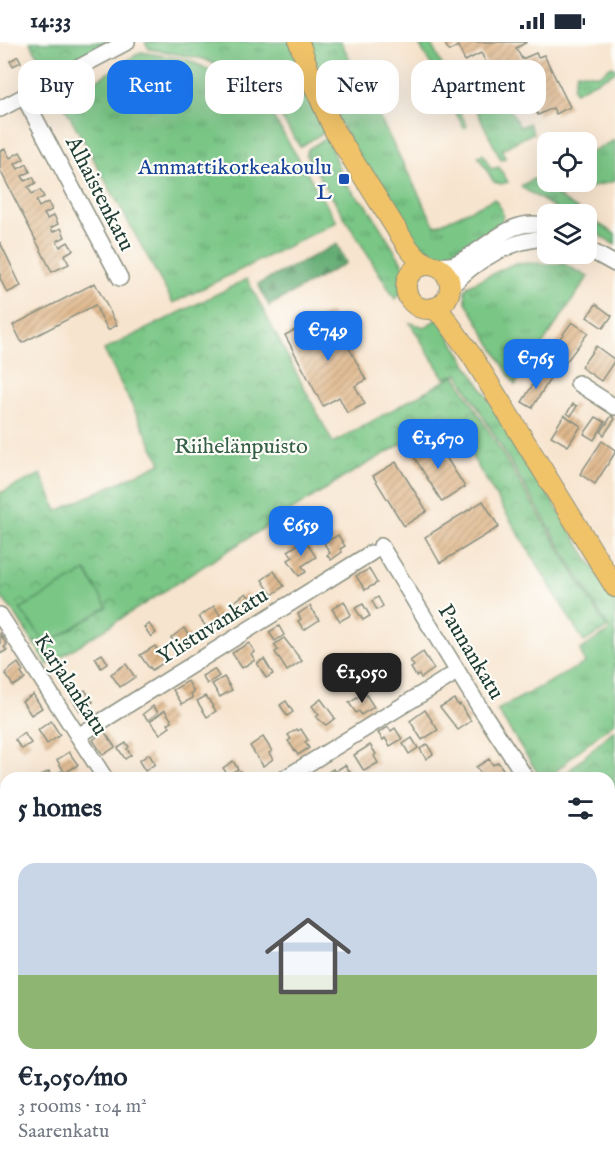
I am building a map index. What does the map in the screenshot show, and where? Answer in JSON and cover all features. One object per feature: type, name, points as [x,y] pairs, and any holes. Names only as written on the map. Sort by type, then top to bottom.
[{"type":"main road","points":[[298,42],[334,130],[407,246],[415,256],[447,274],[449,291],[472,357]]},
{"type":"main road","points":[[385,211],[404,248],[409,276]]},
{"type":"main road","points":[[431,265],[413,270],[406,283],[409,298],[420,307],[433,308],[445,301],[449,291]]},
{"type":"main road","points":[[433,308],[445,318],[472,357],[615,587]]},
{"type":"street","points":[[93,60],[127,42]]},
{"type":"street","points":[[0,109],[18,100]]},
{"type":"street","name":"Alhaistenkatu","points":[[33,114],[120,278]]},
{"type":"street","points":[[431,265],[454,263],[519,225],[537,223]]},
{"type":"street","points":[[449,291],[466,272],[498,252],[526,240],[537,238]]},
{"type":"street","points":[[597,254],[615,264]]},
{"type":"street","points":[[578,383],[615,406]]},
{"type":"street","name":"Ylistuvankatu","points":[[78,736],[376,549]]},
{"type":"street","name":"Paunankatu","points":[[376,549],[522,772]]},
{"type":"street","name":"Karjalankatu","points":[[0,616],[101,772]]},
{"type":"street","points":[[295,772],[449,677]]},
{"type":"green space","points":[[30,42],[113,42],[81,60],[40,60]]},
{"type":"green space","points":[[145,42],[291,42],[298,60],[206,60],[149,49]]},
{"type":"green space","points":[[305,42],[341,42],[350,60],[316,60],[316,64],[309,55]]},
{"type":"green space","points":[[418,42],[430,42],[439,60],[428,60]]},
{"type":"green space","points":[[141,52],[188,60],[128,60]]},
{"type":"green space","points":[[193,62],[205,68],[205,114],[271,114],[337,222],[173,303],[69,114],[95,114],[95,81],[107,74],[107,114],[193,114]]},
{"type":"green space","points":[[612,66],[615,72],[575,92],[573,88],[577,72],[599,75]]},
{"type":"green space","points":[[304,75],[316,106],[316,114],[319,114],[326,131],[300,147],[279,114],[304,114]]},
{"type":"green space","points":[[337,114],[378,114],[435,226],[494,199],[502,210],[501,224],[447,256],[435,257],[424,252],[364,167]]},
{"type":"green space","points":[[456,114],[461,114],[467,126],[464,128]]},
{"type":"green space","points":[[478,114],[513,114],[520,127],[529,123],[533,133],[502,149],[505,158],[501,160]]},
{"type":"green space","points":[[328,137],[337,164],[347,183],[359,199],[366,204],[407,271],[405,291],[395,299],[306,155],[308,149]]},
{"type":"green space","points":[[615,140],[615,181],[597,186],[597,149]]},
{"type":"green space","points":[[483,154],[491,169],[499,167],[508,182],[501,184],[494,182],[478,156]]},
{"type":"green space","points":[[537,177],[537,192],[572,192],[557,196],[569,204],[549,204],[521,187]]},
{"type":"green space","points":[[597,223],[615,234],[615,245],[597,233]]},
{"type":"green space","points":[[337,244],[346,263],[269,306],[258,284]]},
{"type":"green space","points":[[515,263],[564,264],[588,277],[515,385],[466,302],[465,290],[469,285]]},
{"type":"green space","name":"Riihelänpuisto","points":[[247,279],[333,443],[455,375],[607,628],[584,642],[448,417],[341,479],[48,665],[13,611],[0,596],[0,493],[41,474],[57,511],[161,463],[104,350]]},
{"type":"green space","points":[[438,318],[615,602],[615,722],[555,772],[537,772],[497,710],[585,663],[580,650],[610,630],[458,374],[444,378],[410,323],[425,327]]},
{"type":"green space","points":[[86,571],[107,607],[47,644],[20,609]]},
{"type":"green space","points":[[615,729],[615,772],[568,772]]},
{"type":"building","points":[[444,42],[527,42],[516,48],[522,59],[536,53],[538,57],[544,55],[570,107],[556,114],[553,108],[546,111],[546,60],[485,60],[481,53],[465,60],[458,46],[449,51]]},
{"type":"building","points":[[18,56],[20,60],[13,66],[10,61]]},
{"type":"building","points":[[5,149],[10,158],[20,152],[24,159],[15,164],[18,169],[27,164],[30,172],[22,176],[25,181],[33,177],[36,183],[28,187],[32,194],[40,190],[44,197],[36,201],[39,207],[48,202],[52,210],[44,214],[47,219],[54,215],[58,224],[51,228],[53,232],[61,228],[65,237],[57,241],[60,247],[68,242],[73,250],[64,255],[69,264],[52,272],[0,170],[0,151]]},
{"type":"building","points":[[0,242],[21,286],[7,293],[0,278]]},
{"type":"building","points":[[95,283],[117,325],[108,330],[95,305],[22,343],[13,325]]},
{"type":"building","points":[[596,304],[612,316],[603,328],[587,317]]},
{"type":"building","points":[[330,312],[366,380],[355,386],[365,404],[347,413],[339,397],[323,406],[285,335]]},
{"type":"building","points":[[572,322],[588,333],[560,370],[545,358]]},
{"type":"building","points":[[596,346],[615,360],[601,381],[581,367]]},
{"type":"building","points":[[540,373],[550,379],[532,408],[522,402]]},
{"type":"building","points":[[573,404],[577,406],[571,416],[567,413]]},
{"type":"building","points":[[564,415],[581,426],[568,446],[551,436]]},
{"type":"building","points":[[612,415],[615,419],[604,435],[601,432]]},
{"type":"building","points":[[596,417],[605,422],[594,440],[584,434]]},
{"type":"building","points":[[434,438],[465,487],[442,502],[411,452]]},
{"type":"building","points":[[602,441],[615,450],[615,453],[595,484],[580,474]]},
{"type":"building","points":[[396,462],[427,511],[404,526],[373,476]]},
{"type":"building","points":[[483,501],[499,527],[440,563],[425,537]]},
{"type":"building","points":[[338,535],[345,546],[340,549],[342,552],[331,560],[324,543]]},
{"type":"building","points":[[305,540],[316,557],[302,566],[306,572],[299,576],[288,560],[293,557],[288,551]]},
{"type":"building","points":[[369,569],[377,583],[365,590],[356,576]]},
{"type":"building","points":[[274,571],[284,586],[272,595],[262,580]]},
{"type":"building","points":[[246,593],[255,605],[241,614],[233,603]]},
{"type":"building","points":[[378,597],[383,606],[377,610],[372,601]]},
{"type":"building","points":[[344,601],[351,615],[340,621],[332,609]]},
{"type":"building","points":[[363,604],[370,616],[363,620],[355,608]]},
{"type":"building","points":[[214,606],[224,621],[209,631],[199,617]]},
{"type":"building","points":[[310,606],[319,620],[304,630],[298,621],[301,619],[298,614]]},
{"type":"building","points":[[149,624],[156,633],[151,637],[144,627]]},
{"type":"building","points":[[279,626],[284,635],[275,641],[269,632]]},
{"type":"building","points":[[184,628],[193,641],[180,650],[171,638]]},
{"type":"building","points":[[0,634],[7,645],[4,647],[7,650],[0,654]]},
{"type":"building","points":[[284,638],[302,661],[287,671],[275,652],[278,650],[274,645]]},
{"type":"building","points":[[249,643],[255,652],[251,654],[255,660],[242,668],[232,653]]},
{"type":"building","points":[[155,646],[165,662],[152,670],[140,655]]},
{"type":"building","points":[[423,652],[434,669],[421,678],[419,674],[416,676],[411,668],[414,666],[410,661]]},
{"type":"building","points":[[102,654],[108,663],[101,668],[95,658]]},
{"type":"building","points":[[362,655],[367,663],[362,667],[357,658]]},
{"type":"building","points":[[264,659],[273,674],[266,678],[257,663]]},
{"type":"building","points":[[387,662],[397,677],[383,686],[379,680],[376,682],[371,674]]},
{"type":"building","points":[[18,663],[25,679],[13,686],[5,673]]},
{"type":"building","points":[[358,663],[364,674],[360,677],[354,666]]},
{"type":"building","points":[[126,664],[135,677],[120,687],[111,674]]},
{"type":"building","points":[[214,669],[219,676],[207,684],[202,676]]},
{"type":"building","points":[[224,677],[232,690],[220,697],[212,684]]},
{"type":"building","points":[[188,681],[194,692],[191,694],[193,698],[182,704],[173,690]]},
{"type":"building","points":[[85,690],[93,702],[80,711],[72,699]]},
{"type":"building","points":[[365,693],[374,707],[361,715],[359,711],[356,713],[349,703]]},
{"type":"building","points":[[33,694],[42,708],[31,715],[22,701]]},
{"type":"building","points":[[206,696],[216,711],[207,717],[197,701]]},
{"type":"building","points":[[321,699],[335,718],[326,725],[316,717],[319,715],[312,706]]},
{"type":"building","points":[[454,699],[471,721],[458,730],[440,707]]},
{"type":"building","points":[[286,701],[293,712],[287,716],[280,705]]},
{"type":"building","points":[[153,706],[158,712],[148,720],[143,714]]},
{"type":"building","points":[[165,710],[172,721],[168,724],[170,727],[160,734],[150,721]]},
{"type":"building","points":[[425,710],[438,730],[422,740],[410,721]]},
{"type":"building","points":[[51,721],[60,735],[47,744],[38,730]]},
{"type":"building","points":[[388,727],[391,731],[395,728],[402,739],[390,746],[378,733]]},
{"type":"building","points":[[297,729],[298,731],[301,729],[308,740],[305,742],[309,748],[298,755],[288,741],[291,739],[288,735]]},
{"type":"building","points":[[104,731],[115,747],[103,755],[93,740]]},
{"type":"building","points":[[24,733],[31,743],[22,749],[15,740]]},
{"type":"building","points":[[263,737],[272,751],[269,753],[273,759],[263,766],[250,746]]},
{"type":"building","points":[[412,738],[418,748],[409,754],[403,744]]},
{"type":"building","points":[[126,743],[131,755],[125,759],[118,748]]},
{"type":"building","points":[[427,744],[433,754],[426,759],[420,749]]},
{"type":"building","points":[[370,745],[376,754],[374,756],[378,763],[364,771],[354,755]]},
{"type":"building","points":[[69,752],[78,765],[64,772],[57,760]]},
{"type":"building","points":[[149,754],[155,764],[145,771],[139,761]]},
{"type":"building","points":[[489,759],[493,765],[498,762],[505,772],[480,772],[476,767]]},
{"type":"building","points":[[233,761],[238,769],[226,772],[223,768]]},
{"type":"building","points":[[345,765],[350,772],[334,772]]},
{"type":"place","name":"Ammattikorkeakoulu L","points":[[344,179]]}]
